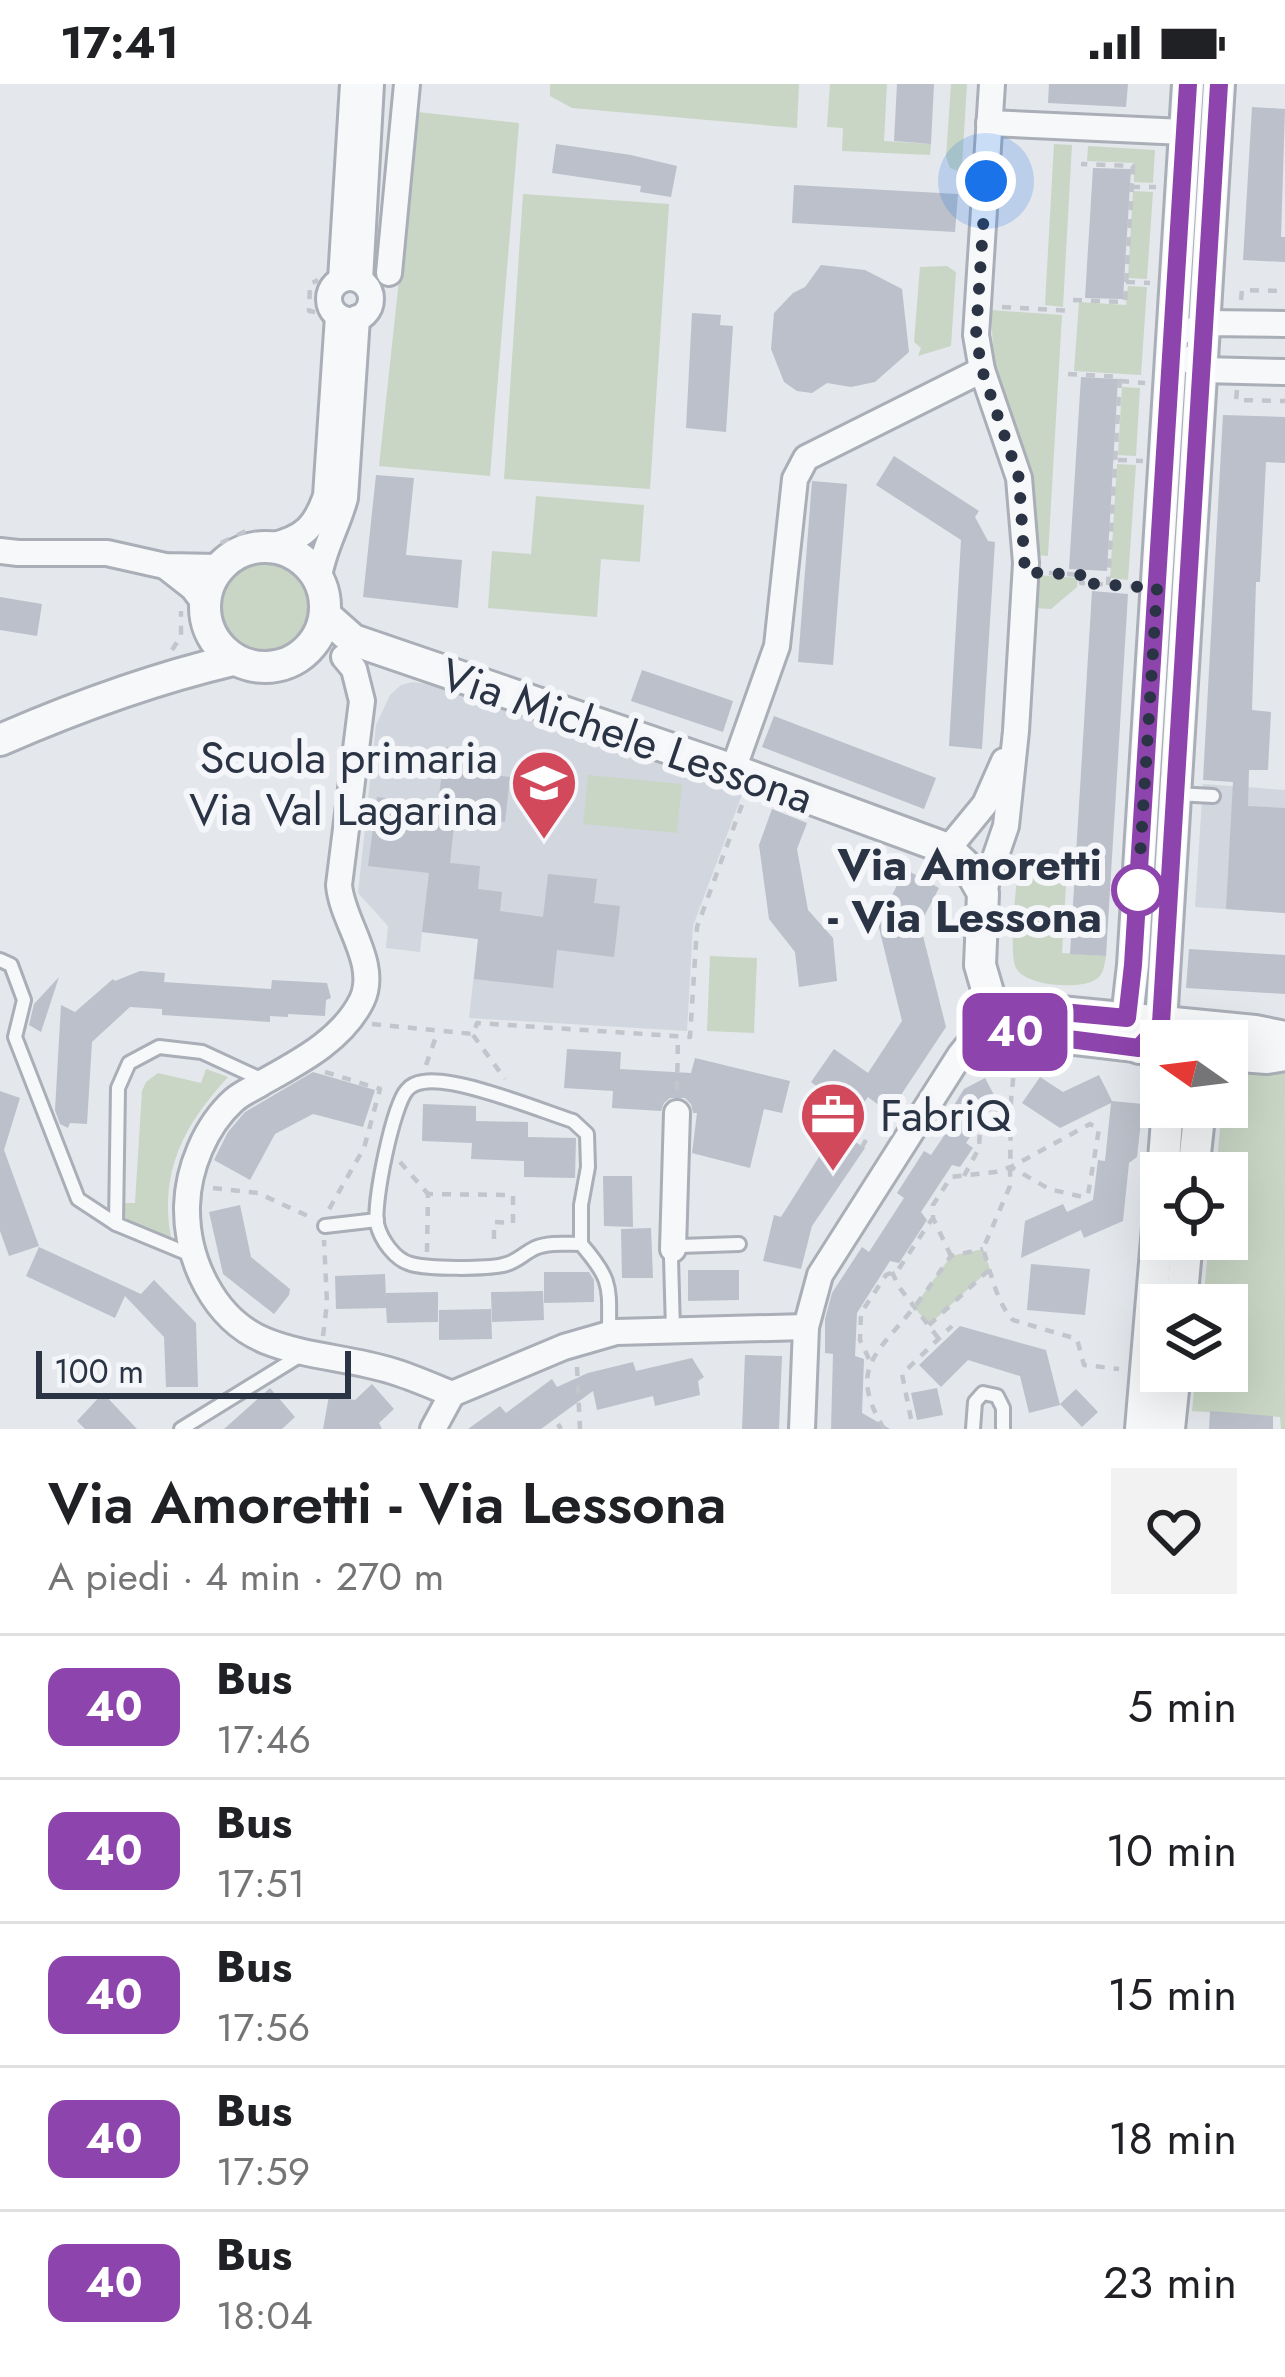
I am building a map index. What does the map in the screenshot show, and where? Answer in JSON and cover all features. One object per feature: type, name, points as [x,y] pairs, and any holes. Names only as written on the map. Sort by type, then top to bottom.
[{"type":"street","points":[[350,280],[353,84]]},
{"type":"street","points":[[350,280],[371,84]]},
{"type":"street","points":[[389,273],[407,84]]},
{"type":"street","points":[[992,84],[976,335],[982,370],[1019,478],[1025,572],[1006,826],[983,893],[980,964],[994,1013],[1014,1032],[1140,1037]]},
{"type":"street","points":[[1127,1018],[1188,84]]},
{"type":"street","points":[[1169,1020],[1175,794],[1219,84]]},
{"type":"street","points":[[369,116],[403,118]]},
{"type":"street","points":[[989,123],[1184,133]]},
{"type":"street","points":[[350,280],[367,287],[371,299],[366,312],[348,317],[332,308],[330,294],[332,287],[350,280]]},
{"type":"street","points":[[0,551],[107,554],[165,566],[234,555],[266,539],[287,542],[316,522],[326,496],[348,317]]},
{"type":"street","points":[[165,666],[233,660],[270,668],[307,652],[319,635],[326,616],[321,561],[344,498],[348,317]]},
{"type":"street","points":[[1172,344],[1204,323],[1285,324]]},
{"type":"street","points":[[1172,344],[1202,370],[1285,372]]},
{"type":"street","points":[[740,781],[777,646],[795,479],[806,458],[982,370]]},
{"type":"street","points":[[266,539],[306,562],[319,577]]},
{"type":"street","points":[[197,609],[218,556]]},
{"type":"street","points":[[0,740],[194,652],[201,643],[193,588],[165,566]]},
{"type":"street","points":[[197,609],[233,660]]},
{"type":"street","name":"Via Michele Lessona","points":[[326,616],[349,638],[740,781],[948,850]]},
{"type":"street","points":[[344,657],[354,669],[362,701],[339,885],[341,904],[367,974],[362,998],[335,1038],[238,1095],[220,1114],[188,1183],[187,1222],[192,1256],[205,1283],[238,1324],[265,1340],[391,1370],[452,1394]]},
{"type":"street","name":"Via Michele Lessona","points":[[296,658],[409,659]]},
{"type":"street","points":[[983,893],[970,870],[948,850],[985,804],[1016,731]]},
{"type":"street","points":[[802,1429],[806,1327],[820,1275],[960,1055],[994,1013],[1030,1009],[1127,1018],[1140,1024]]},
{"type":"street","points":[[1248,1032],[1285,1037]]},
{"type":"street","points":[[1248,1057],[1285,1055]]},
{"type":"street","points":[[673,1249],[677,1113]]},
{"type":"street","points":[[1142,1429],[1156,1260]]},
{"type":"street","points":[[433,1429],[452,1394],[609,1334],[806,1327]]},
{"type":"street","points":[[1169,1429],[1173,1392]]},
{"type":"lane","points":[[1175,794],[1213,796]]},
{"type":"lane","points":[[0,960],[11,965],[24,1000],[15,1037],[78,1199],[116,1224],[192,1256]]},
{"type":"lane","points":[[116,1224],[118,1088],[130,1063],[159,1047],[202,1052],[266,1081]]},
{"type":"lane","points":[[580,1244],[538,1246],[509,1264],[494,1266],[427,1266],[409,1264],[394,1255],[381,1234],[377,1200],[402,1097],[412,1085],[455,1084],[573,1121],[587,1134],[580,1244],[606,1277],[609,1334]]},
{"type":"lane","points":[[325,1226],[377,1220]]},
{"type":"lane","points":[[673,1330],[673,1249],[740,1244]]},
{"type":"lane","points":[[181,1429],[314,1353]]},
{"type":"lane","points":[[973,1429],[975,1402],[983,1393],[1001,1401],[1003,1429]]},
{"type":"path","points":[[1073,300],[1125,302],[1133,166],[1081,164]]},
{"type":"path","points":[[1131,187],[1164,188]]},
{"type":"path","points":[[1126,282],[1159,284]]},
{"type":"path","points":[[309,310],[310,284]]},
{"type":"path","points":[[1240,323],[1241,290],[1285,291]]},
{"type":"path","points":[[978,306],[1072,311]]},
{"type":"path","points":[[1068,374],[1120,377],[1108,584]]},
{"type":"path","points":[[1120,381],[1153,383]]},
{"type":"path","points":[[1115,460],[1148,462]]},
{"type":"path","points":[[218,556],[246,531],[266,539]]},
{"type":"path","points":[[1025,572],[1082,575],[1082,583],[1157,588]]},
{"type":"path","points":[[165,666],[182,636],[183,624],[197,609]]},
{"type":"path","points":[[472,1034],[477,1023],[690,1037],[697,927],[740,781]]},
{"type":"path","points":[[352,1014],[370,1024],[472,1034],[509,1087]]},
{"type":"path","points":[[418,1081],[438,1030]]},
{"type":"path","points":[[677,1113],[678,1036]]},
{"type":"path","points":[[1013,1054],[1009,1193],[983,1249],[1007,1317],[1077,1339],[1084,1365],[1120,1369]]},
{"type":"path","points":[[298,1060],[380,1089],[364,1148],[332,1203],[325,1226],[327,1303],[314,1353]]},
{"type":"path","points":[[964,1176],[979,1148],[982,1124],[1011,1105]]},
{"type":"path","points":[[951,1256],[933,1217],[933,1205],[951,1177],[1011,1167],[1090,1124],[1099,1129],[1088,1195],[1049,1189],[1011,1167]]},
{"type":"path","points":[[388,1149],[428,1194],[427,1266]]},
{"type":"path","points":[[188,1183],[258,1193],[325,1226]]},
{"type":"path","points":[[428,1194],[513,1195],[513,1222],[494,1222],[494,1266]]},
{"type":"path","points":[[884,1429],[868,1394],[869,1359],[860,1340],[861,1313],[886,1275],[898,1270],[933,1217]]},
{"type":"path","points":[[869,1359],[951,1256],[983,1249]]},
{"type":"path","points":[[928,1325],[990,1269]]},
{"type":"path","points":[[892,1272],[939,1339]]},
{"type":"path","points":[[911,1419],[902,1374],[952,1326]]},
{"type":"path","points":[[577,1344],[580,1429]]},
{"type":"shaded area","name":"Scuola primaria Via Val Lagarina","points":[[413,682],[440,686],[743,792],[693,926],[687,1031],[469,1018],[478,939],[422,932],[420,952],[386,948],[388,926],[358,893],[376,725],[390,695]]},
{"type":"shaded area","points":[[1203,784],[1285,790],[1285,913],[1195,907]]},
{"type":"green space","points":[[550,84],[799,84],[797,128],[572,108],[550,96]]},
{"type":"green space","points":[[830,84],[887,84],[884,141],[931,144],[930,155],[842,151],[843,128],[827,127]]},
{"type":"green space","points":[[951,84],[967,84],[958,171],[950,168],[946,157]]},
{"type":"green space","points":[[417,112],[519,123],[490,476],[379,466]]},
{"type":"green space","points":[[1054,144],[1072,145],[1063,307],[1045,305]]},
{"type":"green space","points":[[1088,146],[1155,150],[1153,183],[1134,182],[1134,163],[1087,161]]},
{"type":"green space","points":[[1133,191],[1153,192],[1147,279],[1128,278]]},
{"type":"green space","points":[[523,194],[669,204],[650,489],[504,479]]},
{"type":"green space","points":[[947,266],[956,272],[951,346],[918,356],[921,348],[914,342],[920,267]]},
{"type":"green space","points":[[1128,286],[1147,287],[1141,375],[1074,371],[1079,302],[1126,305]]},
{"type":"green space","points":[[991,310],[1062,315],[1048,556],[1037,555],[1031,468],[994,368]]},
{"type":"green space","points":[[1122,387],[1140,388],[1136,456],[1118,455]]},
{"type":"green space","points":[[1117,464],[1136,465],[1128,580],[1110,578]]},
{"type":"green space","points":[[536,496],[644,505],[640,562],[601,559],[597,617],[488,608],[492,551],[531,554]]},
{"type":"green space","points":[[264,561],[281,564],[296,574],[306,589],[306,623],[296,638],[281,648],[264,651],[247,648],[232,638],[222,623],[219,606],[222,589],[232,574],[247,564]]},
{"type":"green space","points":[[1036,575],[1078,578],[1077,587],[1051,609],[1034,608]]},
{"type":"green space","points":[[588,775],[682,784],[677,833],[583,824]]},
{"type":"green space","points":[[1018,864],[1067,867],[1062,953],[1106,956],[1095,980],[1053,984],[1030,979],[1016,968],[1013,934]]},
{"type":"green space","points":[[710,956],[757,958],[754,1033],[707,1031]]},
{"type":"green space","points":[[206,1069],[228,1077],[178,1150],[169,1191],[171,1238],[155,1235],[131,1223],[120,1203],[135,1203],[142,1091],[158,1073],[201,1083]]},
{"type":"green space","points":[[1248,1069],[1285,1071],[1285,1429],[1281,1429],[1280,1417],[1192,1411],[1194,1392],[1248,1392],[1248,1284],[1205,1284],[1207,1260],[1248,1260],[1248,1152],[1218,1152],[1220,1128],[1248,1128]]},
{"type":"green space","points":[[983,1249],[990,1269],[929,1325],[914,1307],[951,1256]]},
{"type":"building","points":[[897,84],[934,84],[931,144],[894,141]]},
{"type":"building","points":[[1049,84],[1128,84],[1126,107],[1048,103]]},
{"type":"building","points":[[1252,107],[1285,109],[1281,237],[1285,237],[1285,262],[1243,260]]},
{"type":"building","points":[[556,144],[677,166],[671,197],[640,192],[641,186],[552,173]]},
{"type":"building","points":[[1093,168],[1131,169],[1123,299],[1085,298]]},
{"type":"building","points":[[794,185],[958,194],[955,232],[792,223]]},
{"type":"building","points":[[821,265],[865,270],[902,289],[909,352],[875,382],[851,387],[827,383],[812,393],[797,391],[784,382],[771,349],[774,313],[805,287]]},
{"type":"building","points":[[692,313],[721,315],[720,325],[733,326],[726,432],[686,428]]},
{"type":"building","points":[[1081,377],[1118,379],[1107,571],[1069,569]]},
{"type":"building","points":[[1223,415],[1285,417],[1285,463],[1266,462],[1260,582],[1256,582],[1252,710],[1271,712],[1268,770],[1249,770],[1248,806],[1285,808],[1285,913],[1226,909],[1233,782],[1203,780]]},
{"type":"building","points":[[894,456],[979,511],[975,517],[988,541],[995,542],[982,749],[949,746],[961,540],[876,485]]},
{"type":"building","points":[[376,475],[414,478],[406,555],[462,560],[458,608],[363,597]]},
{"type":"building","points":[[812,481],[847,484],[833,665],[798,662]]},
{"type":"building","points":[[1092,591],[1128,594],[1106,956],[1070,954]]},
{"type":"building","points":[[0,597],[42,604],[37,636],[0,630]]},
{"type":"building","points":[[642,670],[733,701],[723,732],[631,701]]},
{"type":"building","points":[[774,716],[936,778],[924,809],[762,747]]},
{"type":"building","points":[[445,747],[488,752],[486,774],[510,777],[505,822],[455,816],[450,863],[480,866],[478,889],[502,892],[500,911],[543,917],[548,874],[597,879],[594,903],[620,906],[614,957],[557,950],[553,988],[474,979],[478,939],[422,932],[429,873],[368,866],[377,797],[438,805]]},
{"type":"building","points":[[772,809],[807,823],[797,849],[808,910],[833,938],[837,981],[799,987],[795,952],[769,919],[759,845]]},
{"type":"building","points":[[905,869],[939,888],[920,924],[946,1027],[889,1113],[868,1097],[854,1115],[811,1082],[834,1049],[868,1073],[902,1021],[878,924]]},
{"type":"building","points":[[1189,949],[1285,955],[1285,994],[1186,988]]},
{"type":"building","points":[[140,971],[165,973],[164,982],[271,989],[272,980],[327,983],[331,998],[326,1000],[325,1016],[288,1014],[270,1016],[270,1022],[162,1015],[162,1009],[130,1007],[92,1042],[87,1124],[70,1123],[68,1128],[60,1124],[55,1110],[61,1005],[75,1012],[113,979]]},
{"type":"building","points":[[59,977],[41,1032],[29,1025],[34,1004]]},
{"type":"building","points":[[567,1049],[621,1052],[620,1069],[691,1073],[695,1058],[790,1081],[782,1113],[764,1109],[750,1168],[692,1153],[697,1113],[685,1098],[670,1098],[661,1111],[612,1108],[613,1091],[564,1088]]},
{"type":"building","points":[[313,1072],[375,1090],[363,1127],[313,1114],[275,1134],[250,1180],[214,1160],[245,1112]]},
{"type":"building","points":[[1099,1075],[1112,1101],[1140,1104],[1137,1157],[1129,1163],[1123,1221],[1084,1238],[1081,1230],[1021,1258],[1025,1221],[1063,1204],[1067,1212],[1093,1200],[1098,1160],[1105,1161],[1111,1103],[1060,1128],[1022,1103],[1040,1077],[1063,1092]]},
{"type":"building","points":[[985,1078],[1000,1106],[985,1114],[966,1143],[973,1148],[960,1167],[952,1165],[921,1212],[927,1220],[899,1263],[890,1261],[857,1313],[855,1356],[864,1359],[862,1413],[890,1429],[831,1429],[833,1354],[825,1353],[825,1319],[832,1293],[862,1247],[869,1252],[904,1198],[897,1193],[924,1151],[931,1155],[950,1127],[943,1123],[964,1089]]},
{"type":"building","points":[[0,1091],[20,1098],[4,1150],[39,1246],[9,1256],[0,1231]]},
{"type":"building","points":[[423,1104],[476,1106],[476,1121],[528,1122],[528,1137],[576,1138],[575,1178],[524,1177],[524,1161],[471,1159],[472,1143],[422,1141]]},
{"type":"building","points":[[836,1130],[865,1148],[812,1226],[801,1269],[763,1261],[774,1215],[781,1217]]},
{"type":"building","points":[[603,1176],[632,1176],[633,1227],[604,1226]]},
{"type":"building","points":[[240,1205],[251,1257],[290,1289],[274,1314],[223,1274],[209,1212]]},
{"type":"building","points":[[651,1228],[653,1278],[622,1278],[621,1229]]},
{"type":"building","points":[[39,1247],[141,1294],[154,1280],[196,1323],[198,1387],[166,1387],[164,1337],[125,1296],[115,1318],[26,1276]]},
{"type":"building","points":[[1031,1264],[1090,1269],[1085,1315],[1027,1310]]},
{"type":"building","points":[[688,1270],[739,1270],[739,1300],[688,1301]]},
{"type":"building","points":[[544,1272],[589,1272],[594,1280],[594,1302],[544,1303]]},
{"type":"building","points":[[385,1274],[386,1298],[386,1293],[438,1292],[438,1322],[387,1323],[386,1308],[336,1309],[335,1276]]},
{"type":"building","points":[[543,1291],[544,1320],[492,1322],[491,1292]]},
{"type":"building","points":[[491,1309],[492,1339],[439,1340],[439,1310]]},
{"type":"building","points":[[960,1326],[1046,1350],[1060,1405],[1029,1413],[1020,1376],[968,1360],[941,1387],[919,1365]]},
{"type":"building","points":[[745,1355],[782,1356],[779,1429],[742,1429]]},
{"type":"building","points":[[692,1358],[704,1377],[698,1381],[700,1395],[655,1406],[653,1396],[597,1410],[593,1391],[541,1429],[468,1429],[500,1406],[506,1413],[552,1379],[557,1387],[588,1373],[633,1362],[636,1371]]},
{"type":"building","points":[[372,1384],[394,1409],[379,1423],[382,1429],[323,1429],[329,1396],[355,1400]]},
{"type":"building","points":[[270,1388],[295,1417],[282,1429],[224,1429]]},
{"type":"building","points":[[937,1388],[943,1415],[917,1420],[911,1393]]},
{"type":"building","points":[[1076,1389],[1098,1412],[1082,1427],[1060,1404]]},
{"type":"building","points":[[103,1393],[137,1429],[85,1429],[77,1421]]},
{"type":"building","points":[[1210,1411],[1273,1416],[1273,1429],[1209,1429]]},
{"type":"bus line","name":"40","points":[[1188,84],[1127,1018],[1030,1009],[994,1013],[1014,1032],[1139,1048],[1161,1023],[1219,84]]},
{"type":"place","name":"Scuola primaria Via Val Lagarina","points":[[544,842]]},
{"type":"place","name":"Via Amoretti - Via Lessona","points":[[1138,890]]},
{"type":"place","name":"FabriQ","points":[[833,1174]]},
{"type":"route","points":[[986,181],[976,335],[982,370],[1019,478],[1025,572],[1082,575],[1082,583],[1157,588],[1138,890]]}]
